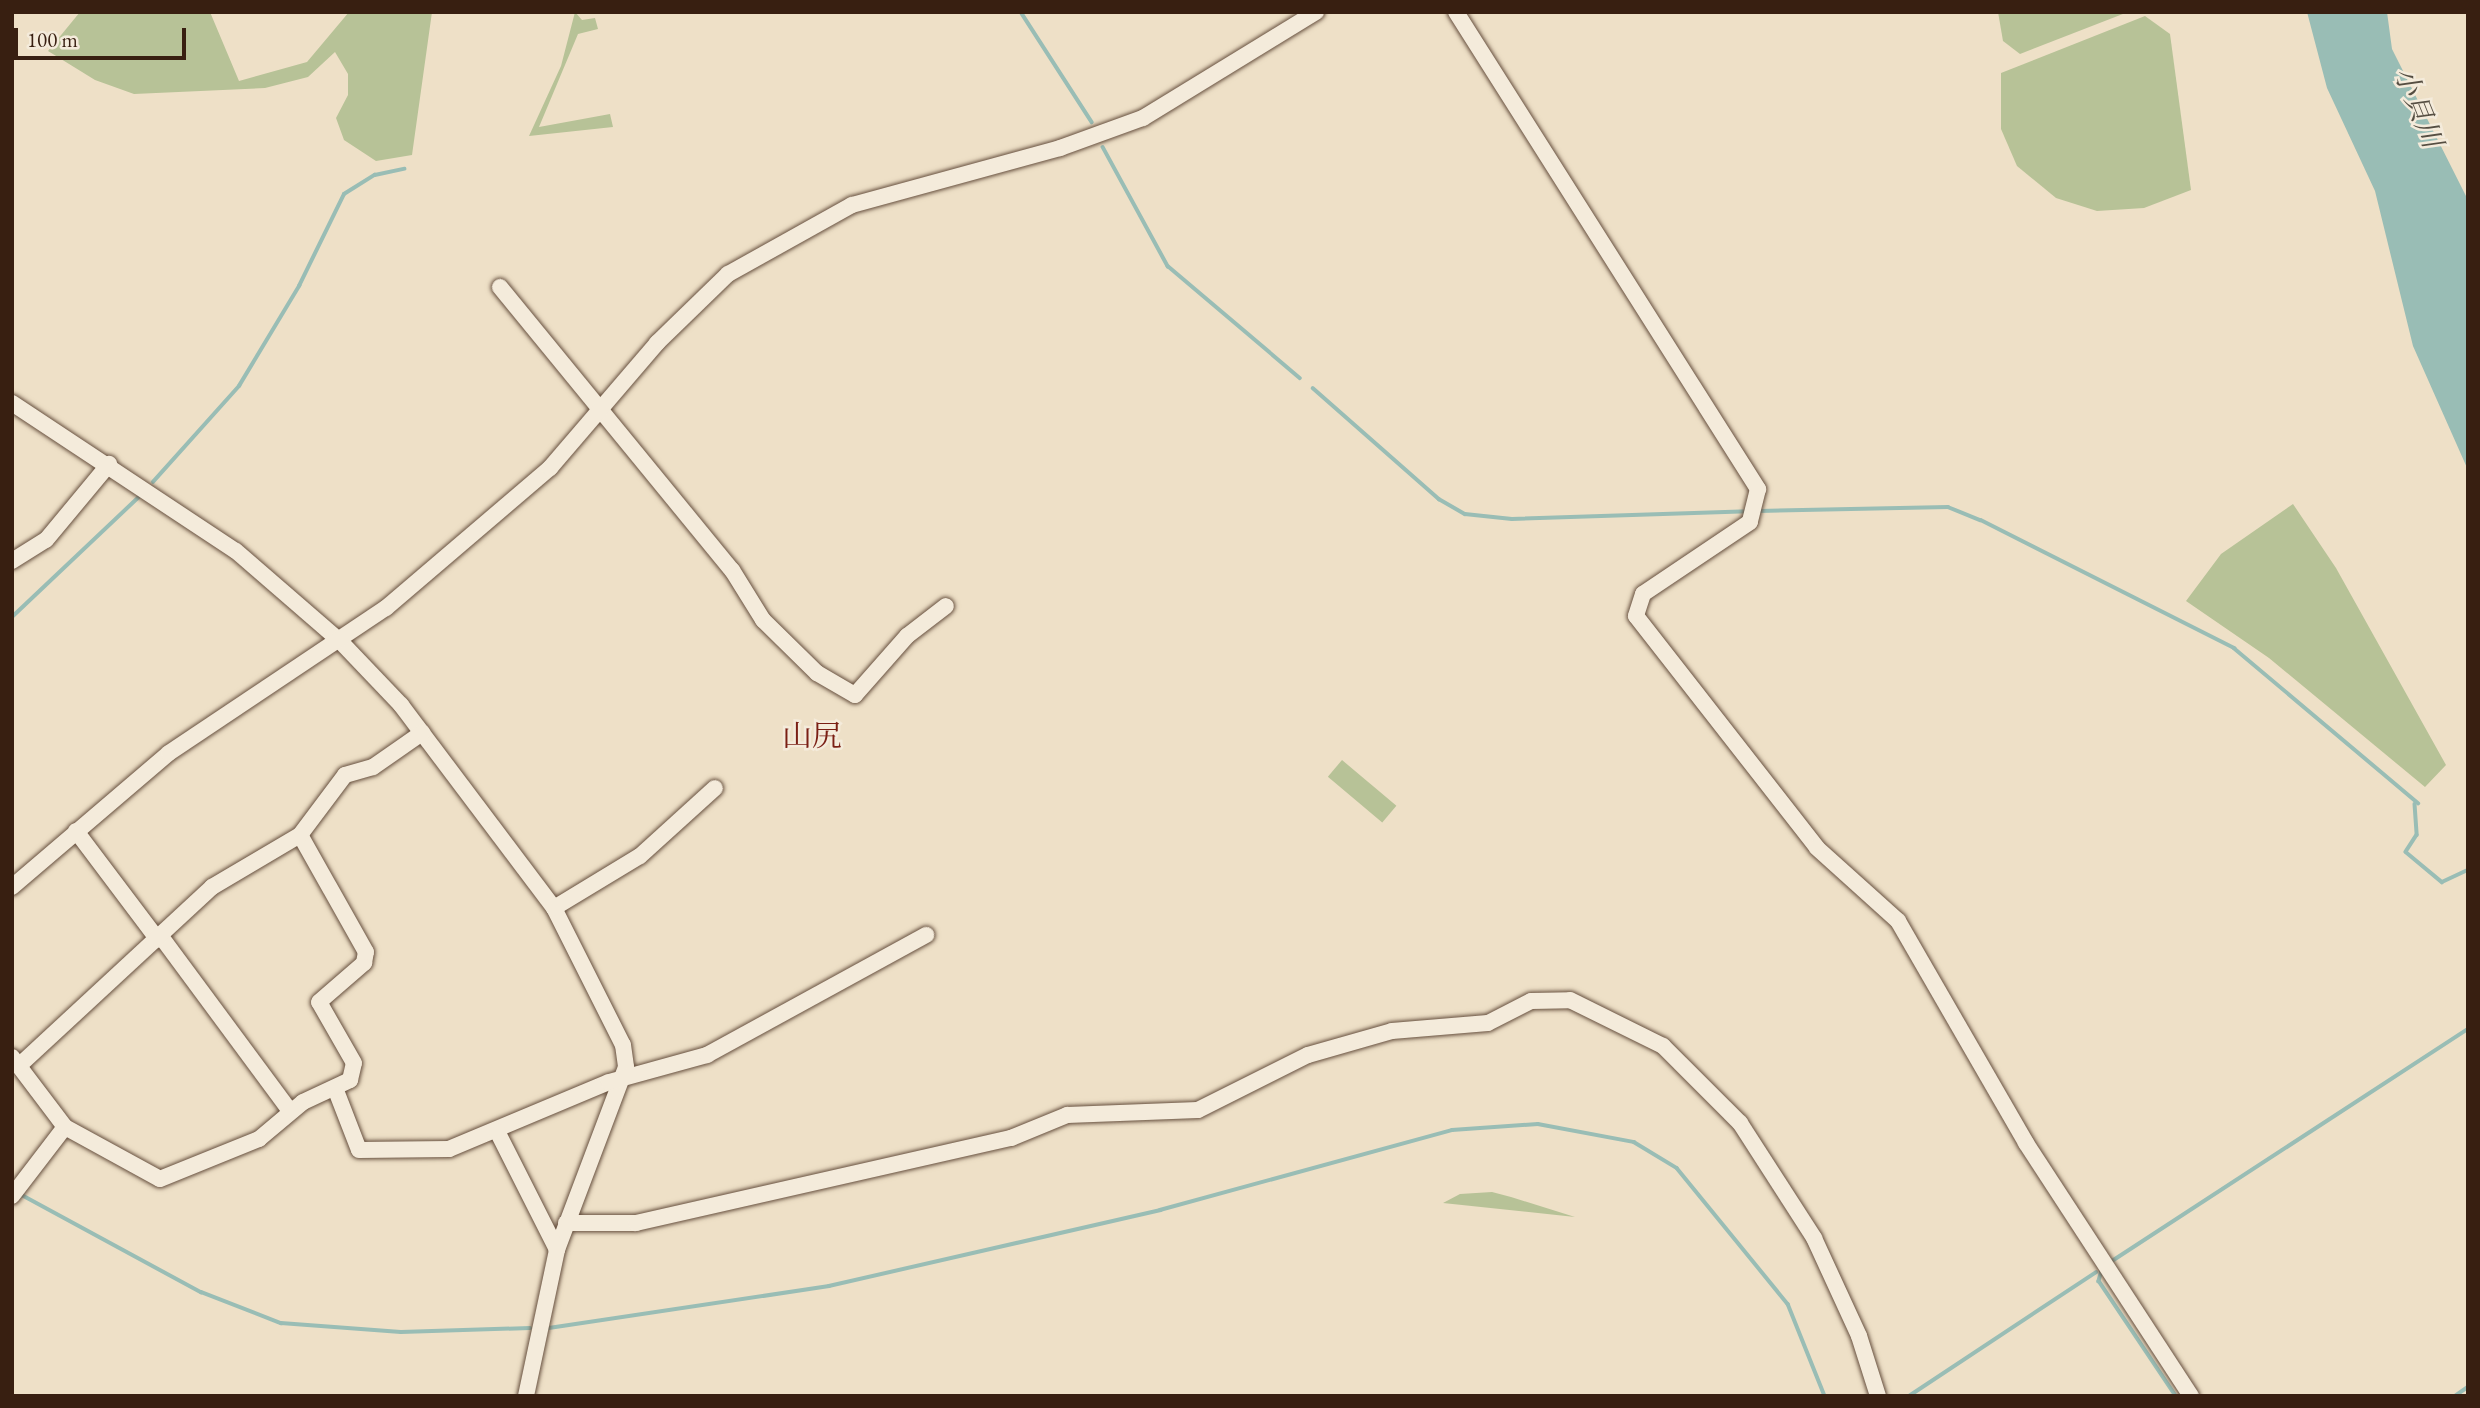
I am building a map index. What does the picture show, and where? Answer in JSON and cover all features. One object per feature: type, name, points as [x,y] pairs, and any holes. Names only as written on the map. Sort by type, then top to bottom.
[{"type":"street","points":[[12,887],[169,753],[341,642],[550,468],[603,411],[695,302],[728,274],[804,229],[908,186],[1112,131],[1192,92],[1316,12]]},
{"type":"street","points":[[1456,12],[1754,475],[1756,504],[1750,522],[1643,594],[1636,616],[1817,849],[1898,921],[2026,1143],[2191,1396]]},
{"type":"street","points":[[500,287],[732,570],[778,638],[855,695],[907,636],[946,606]]},
{"type":"street","points":[[12,402],[109,464],[236,551],[341,642],[422,733],[554,908],[622,1045],[624,1078],[557,1250],[526,1396]]},
{"type":"street","points":[[12,561],[46,540],[109,464]]},
{"type":"street","points":[[300,835],[367,958],[319,1002],[354,1063],[354,1075],[290,1111],[258,1139],[167,1178],[129,1167],[65,1127],[17,1060],[160,939],[212,887],[300,835],[345,775],[373,767],[422,733]]},
{"type":"street","points":[[554,908],[640,856],[715,788]]},
{"type":"street","points":[[76,831],[290,1111]]},
{"type":"street","points":[[335,1088],[359,1150],[442,1150],[497,1131],[624,1078],[707,1055],[926,935]]},
{"type":"street","points":[[566,1223],[636,1223],[1011,1139],[1067,1115],[1198,1110],[1322,1051],[1406,1029],[1488,1023],[1531,1001],[1570,1000],[1663,1046],[1740,1123],[1814,1238],[1859,1336],[1878,1396]]},
{"type":"street","points":[[12,1196],[65,1127]]},
{"type":"street","points":[[497,1131],[557,1250]]},
{"type":"green space","points":[[80,12],[210,12],[239,81],[307,62],[349,12],[432,12],[412,155],[376,161],[344,140],[336,118],[348,95],[348,74],[335,52],[308,77],[265,88],[134,94],[95,80],[48,51]]},
{"type":"green space","points":[[575,12],[582,20],[595,18],[598,29],[578,34],[539,127],[610,114],[613,127],[529,136],[561,66]]},
{"type":"green space","points":[[1998,12],[2128,12],[2020,54],[2003,41]]},
{"type":"green space","points":[[2145,16],[2170,34],[2191,190],[2144,208],[2097,211],[2056,198],[2017,166],[2001,129],[2001,73]]},
{"type":"green space","points":[[2293,504],[2336,568],[2446,765],[2425,787],[2269,658],[2186,601],[2221,554]]},
{"type":"green space","points":[[1342,760],[1396,806],[1382,822],[1328,777]]},
{"type":"green space","points":[[1492,1192],[1575,1217],[1443,1203],[1460,1194]]},
{"type":"water","name":"小貝川","points":[[2307,12],[2387,12],[2392,49],[2468,200],[2468,470],[2413,346],[2375,191],[2327,88]]},
{"type":"waterway","points":[[1021,12],[1092,122]]},
{"type":"waterway","points":[[1103,147],[1168,266],[1300,378]]},
{"type":"waterway","points":[[153,482],[239,386],[299,286],[344,194],[375,175],[404,169]]},
{"type":"waterway","points":[[1313,388],[1439,499],[1465,514],[1512,519],[1748,511]]},
{"type":"waterway","points":[[12,617],[141,495]]},
{"type":"waterway","points":[[1759,511],[1948,507],[1981,520],[2234,648],[2418,803]]},
{"type":"waterway","points":[[2415,804],[2417,835],[2406,852],[2442,882],[2468,870]]},
{"type":"waterway","points":[[2109,1263],[2468,1029]]},
{"type":"waterway","points":[[549,1328],[829,1286],[1160,1210],[1452,1130],[1538,1124],[1634,1142],[1677,1168],[1788,1304],[1825,1396]]},
{"type":"waterway","points":[[22,1195],[201,1292],[281,1323],[401,1332],[530,1328]]},
{"type":"waterway","points":[[2103,1267],[2099,1281],[2176,1396]]},
{"type":"waterway","points":[[1909,1396],[2096,1272]]},
{"type":"waterway","points":[[2455,1396],[2468,1387]]},
{"type":"district","name":"山尻","points":[[812,736]]}]
